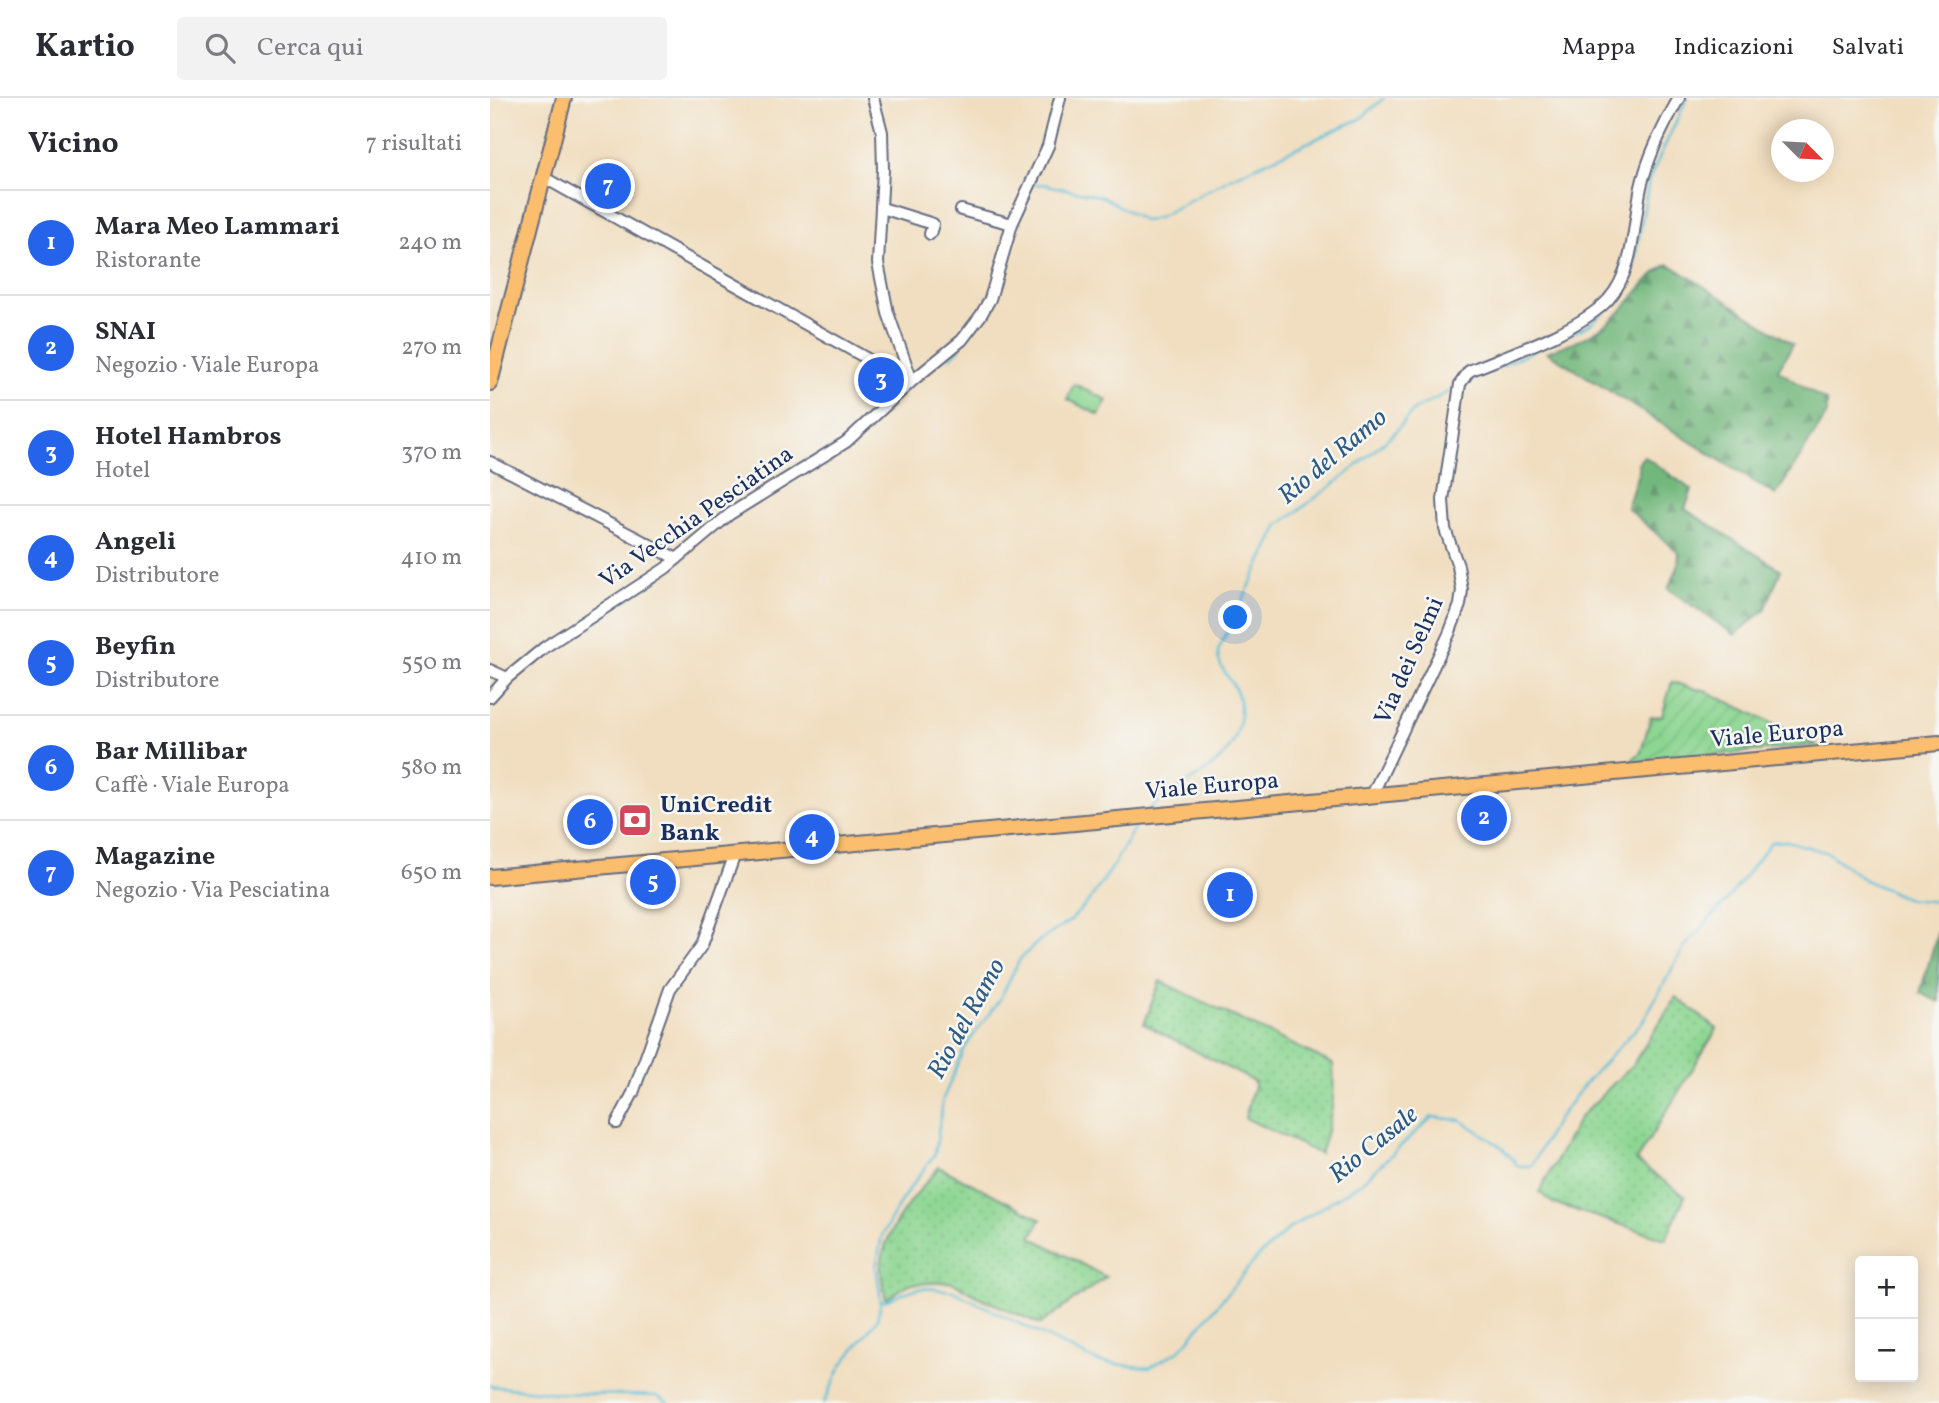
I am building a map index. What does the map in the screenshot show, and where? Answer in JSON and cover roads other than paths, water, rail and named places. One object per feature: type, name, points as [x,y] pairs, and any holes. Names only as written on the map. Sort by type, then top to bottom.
[{"type":"main road","points":[[490,383],[564,98]]},
{"type":"main road","name":"Viale Europa","points":[[490,877],[1939,743]]},
{"type":"street","points":[[873,98],[882,132],[882,208],[878,263],[888,313],[912,381]]},
{"type":"street","name":"Via Vecchia Pesciatina","points":[[490,697],[507,678],[545,647],[666,568],[730,514],[846,442],[912,381],[962,340],[981,315],[996,284],[1012,224],[1048,146],[1060,98]]},
{"type":"street","name":"Via dei Selmi","points":[[1372,795],[1449,634],[1460,605],[1462,590],[1458,566],[1445,529],[1443,500],[1460,384],[1469,372],[1569,327],[1608,299],[1628,263],[1647,166],[1679,98]]},
{"type":"street","points":[[543,177],[873,362]]},
{"type":"street","points":[[882,208],[933,224],[930,234]]},
{"type":"street","points":[[961,210],[1012,224]]},
{"type":"street","points":[[490,462],[677,559]]},
{"type":"street","points":[[490,670],[507,678]]},
{"type":"street","points":[[617,1123],[633,1093],[670,989],[702,945],[735,854]]},
{"type":"waterway","points":[[1035,185],[1042,184],[1103,197],[1145,221],[1157,218],[1230,178],[1360,119],[1384,98]]},
{"type":"waterway","name":"Rio del Ramo","points":[[1467,382],[1589,325],[1622,295],[1633,271],[1649,180],[1687,98]]},
{"type":"waterway","points":[[950,358],[960,348]]},
{"type":"waterway","name":"Rio del Ramo","points":[[1150,809],[1212,766],[1235,739],[1240,721],[1239,699],[1220,663],[1218,651],[1279,525],[1346,475],[1393,434],[1414,410],[1452,390]]},
{"type":"waterway","points":[[582,629],[661,577]]},
{"type":"waterway","name":"Rio del Ramo","points":[[881,1301],[876,1266],[882,1236],[902,1199],[935,1154],[943,1099],[965,1047],[1000,999],[1020,959],[1039,941],[1070,921],[1088,902],[1110,871],[1137,823]]},
{"type":"waterway","name":"Rio Casale","points":[[824,1403],[841,1366],[877,1320],[881,1302],[909,1291],[928,1288],[953,1291],[1098,1362],[1149,1368],[1180,1350],[1256,1259],[1291,1227],[1362,1182],[1432,1117],[1461,1120],[1503,1148],[1518,1166],[1531,1166],[1557,1120],[1588,1080],[1643,1021],[1685,946],[1727,900],[1771,842],[1787,841],[1828,853],[1865,880],[1908,899],[1939,902]]},
{"type":"waterway","name":"Rio Casale","points":[[490,1386],[557,1393],[657,1396],[668,1403]]},
{"type":"place","name":"Magazine","points":[[608,186]]},
{"type":"place","name":"Hotel Hambros","points":[[881,380]]},
{"type":"place","name":"SNAI","points":[[1484,818]]},
{"type":"place","name":"UniCredit Bank","points":[[635,820]]},
{"type":"place","name":"Bar Millibar","points":[[590,822]]},
{"type":"place","name":"Angeli","points":[[812,837]]},
{"type":"place","name":"Beyfin","points":[[653,882]]},
{"type":"place","name":"Mara Meo Lammari","points":[[1230,895]]}]
